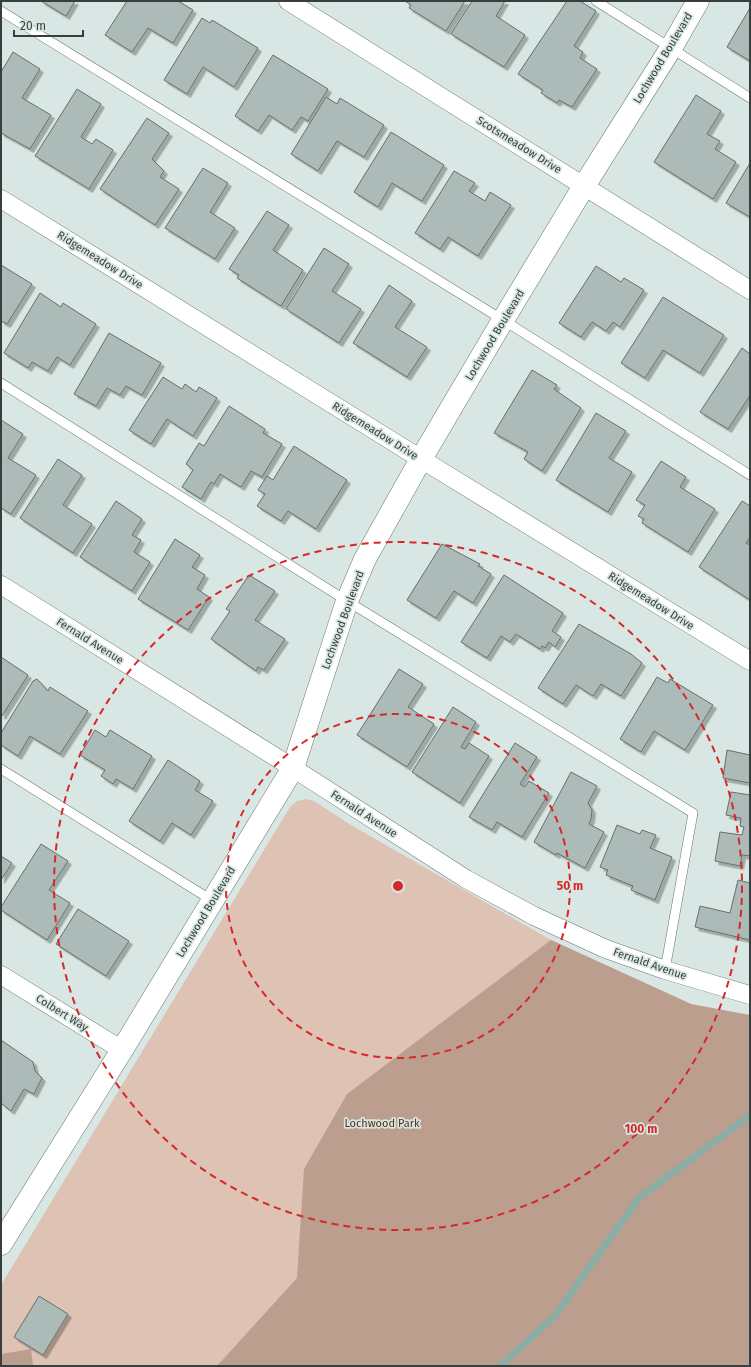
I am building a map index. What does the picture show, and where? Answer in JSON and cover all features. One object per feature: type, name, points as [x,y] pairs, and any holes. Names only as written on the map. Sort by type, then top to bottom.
[{"type":"street","name":"Scotsmeadow Drive","points":[[288,1],[750,290]]},
{"type":"street","name":"Lochwood Boulevard","points":[[1,1244],[122,1050],[293,768],[347,601],[365,559],[421,459],[503,320],[584,186],[671,48],[698,1]]},
{"type":"street","name":"Ridgemeadow Drive","points":[[1,199],[750,661]]},
{"type":"street","name":"Fernald Avenue","points":[[1,585],[293,768],[466,879],[534,916],[606,949],[665,970],[750,995]]},
{"type":"street","name":"Colbert Way","points":[[1,975],[122,1050]]},
{"type":"lane","points":[[596,1],[750,98]]},
{"type":"lane","points":[[1,11],[503,320],[750,475]]},
{"type":"lane","points":[[1,383],[347,601],[693,812],[665,970]]},
{"type":"lane","points":[[1,769],[213,901]]},
{"type":"green space","name":"Lochwood Park","points":[[306,799],[314,801],[351,825],[551,940],[691,1004],[713,1366],[1,1366],[1,1285],[290,807],[297,801]]},
{"type":"green space","points":[[551,940],[691,1004],[750,1015],[750,1366],[217,1366],[297,1278],[304,1169],[347,1094]]},
{"type":"green space","points":[[31,1349],[33,1366],[1,1366],[1,1354]]},
{"type":"building","points":[[41,1],[75,1],[66,16]]},
{"type":"building","points":[[127,1],[178,1],[193,10],[173,43],[148,28],[132,52],[105,35]]},
{"type":"building","points":[[405,1],[465,1],[446,31],[409,8],[411,5]]},
{"type":"building","points":[[472,1],[505,1],[496,16],[525,35],[504,67],[451,34]]},
{"type":"building","points":[[567,1],[580,1],[596,11],[574,46],[583,52],[580,58],[597,69],[572,107],[559,100],[557,103],[541,93],[543,90],[518,74]]},
{"type":"building","points":[[750,8],[750,61],[727,47]]},
{"type":"building","points":[[202,18],[210,23],[212,20],[258,48],[234,87],[203,67],[187,94],[164,80]]},
{"type":"building","points":[[13,52],[40,69],[22,98],[51,115],[30,149],[1,133],[1,72]]},
{"type":"building","points":[[273,55],[328,89],[308,121],[301,117],[292,130],[269,115],[258,131],[235,116]]},
{"type":"building","points":[[77,89],[101,104],[81,137],[92,144],[96,139],[113,150],[89,189],[35,156]]},
{"type":"building","points":[[696,95],[721,111],[707,134],[720,141],[715,149],[736,162],[713,199],[654,162]]},
{"type":"building","points":[[326,97],[337,104],[340,98],[384,125],[364,157],[337,141],[318,171],[291,154]]},
{"type":"building","points":[[147,118],[169,133],[152,159],[164,171],[160,177],[179,189],[155,225],[100,189]]},
{"type":"building","points":[[391,132],[444,165],[422,201],[392,183],[378,207],[354,192]]},
{"type":"building","points":[[750,163],[750,217],[726,203]]},
{"type":"building","points":[[203,168],[228,183],[210,212],[235,228],[215,259],[165,228]]},
{"type":"building","points":[[454,171],[475,183],[469,191],[485,201],[490,192],[511,205],[478,256],[448,237],[440,249],[415,233]]},
{"type":"building","points":[[267,211],[289,225],[273,250],[303,270],[281,306],[237,278],[239,275],[229,269]]},
{"type":"building","points":[[324,248],[349,264],[332,291],[361,309],[339,343],[286,309]]},
{"type":"building","points":[[1,265],[32,284],[7,324],[1,321]]},
{"type":"building","points":[[596,266],[621,282],[624,278],[644,290],[620,327],[613,322],[606,331],[592,322],[581,337],[559,323]]},
{"type":"building","points":[[389,285],[412,301],[395,327],[427,347],[407,377],[353,343]]},
{"type":"building","points":[[40,293],[61,307],[63,303],[96,324],[70,365],[57,357],[48,371],[32,362],[28,368],[4,353]]},
{"type":"building","points":[[663,297],[724,335],[700,373],[663,350],[645,378],[621,363]]},
{"type":"building","points":[[109,333],[161,363],[142,395],[126,386],[120,395],[107,388],[96,406],[74,394]]},
{"type":"building","points":[[742,348],[750,354],[750,397],[728,429],[700,412]]},
{"type":"building","points":[[532,370],[557,385],[554,389],[581,408],[542,471],[524,459],[528,452],[494,433]]},
{"type":"building","points":[[163,377],[182,389],[185,384],[196,392],[199,387],[217,398],[193,436],[167,419],[151,444],[129,430]]},
{"type":"building","points":[[229,406],[265,429],[263,433],[282,444],[262,477],[251,471],[241,487],[220,474],[214,484],[211,482],[201,499],[182,487],[193,470],[186,464],[199,443],[204,446]]},
{"type":"building","points":[[596,413],[626,431],[609,458],[632,472],[608,512],[556,480]]},
{"type":"building","points":[[1,420],[23,434],[8,458],[36,475],[11,514],[1,508]]},
{"type":"building","points":[[294,446],[347,480],[316,529],[288,511],[281,521],[257,506],[265,494],[258,490],[267,476],[273,480]]},
{"type":"building","points":[[58,459],[82,475],[63,505],[92,524],[73,553],[20,518]]},
{"type":"building","points":[[661,461],[686,477],[680,487],[715,509],[688,552],[642,523],[644,519],[638,516],[645,505],[636,500]]},
{"type":"building","points":[[116,501],[142,519],[132,535],[141,540],[134,552],[150,562],[132,591],[80,557]]},
{"type":"building","points":[[742,501],[750,506],[750,537],[746,543],[750,545],[750,600],[699,567]]},
{"type":"building","points":[[175,539],[200,555],[192,567],[205,575],[197,589],[209,597],[188,630],[138,599]]},
{"type":"building","points":[[442,544],[480,564],[478,566],[491,574],[473,603],[454,591],[436,618],[407,600]]},
{"type":"building","points":[[249,575],[275,591],[255,620],[285,639],[264,670],[258,667],[256,671],[211,639],[230,611],[226,609]]},
{"type":"building","points":[[504,575],[563,613],[552,631],[561,637],[555,647],[549,642],[545,648],[542,646],[540,649],[516,634],[510,642],[501,636],[487,658],[461,642]]},
{"type":"building","points":[[579,624],[631,654],[642,663],[621,696],[601,684],[593,696],[576,685],[563,704],[538,688]]},
{"type":"building","points":[[1,657],[28,675],[2,716],[1,715]]},
{"type":"building","points":[[399,669],[423,684],[408,707],[434,724],[407,767],[357,735]]},
{"type":"building","points":[[657,677],[668,683],[670,679],[713,705],[685,750],[654,731],[641,752],[620,739]]},
{"type":"building","points":[[37,679],[48,691],[50,687],[88,711],[60,754],[30,736],[18,756],[1,745],[1,733],[33,681]]},
{"type":"building","points":[[453,707],[476,722],[461,747],[465,749],[469,743],[489,756],[460,803],[412,772]]},
{"type":"building","points":[[95,730],[106,737],[110,730],[152,756],[133,789],[116,779],[113,784],[101,776],[105,770],[80,755]]},
{"type":"building","points":[[515,743],[537,757],[520,784],[525,787],[529,781],[549,793],[522,837],[497,822],[492,830],[469,817]]},
{"type":"building","points":[[727,750],[750,755],[750,783],[723,778]]},
{"type":"building","points":[[168,760],[200,781],[195,790],[213,801],[191,835],[172,823],[160,841],[129,821]]},
{"type":"building","points":[[571,772],[597,786],[588,803],[592,810],[589,824],[604,832],[585,868],[557,853],[556,855],[534,842]]},
{"type":"building","points":[[731,792],[750,795],[750,856],[742,855],[740,866],[715,861],[720,832],[742,835],[744,827],[740,826],[741,818],[726,815]]},
{"type":"building","points":[[617,825],[640,834],[642,830],[656,835],[650,848],[672,857],[655,900],[631,890],[633,886],[606,875],[608,870],[600,867]]},
{"type":"building","points":[[41,844],[68,861],[49,890],[70,903],[47,940],[1,910],[1,907]]},
{"type":"building","points":[[1,856],[12,863],[1,880]]},
{"type":"building","points":[[738,880],[750,883],[750,940],[695,927],[700,906],[730,913]]},
{"type":"building","points":[[78,909],[129,941],[106,976],[56,944]]},
{"type":"building","points":[[1,1040],[33,1062],[35,1071],[42,1078],[34,1094],[24,1089],[11,1111],[2,1104],[1,1101]]},
{"type":"building","points":[[39,1296],[68,1314],[43,1355],[14,1337]]},
{"type":"waterway","points":[[500,1366],[554,1317],[639,1198],[750,1115]]}]
